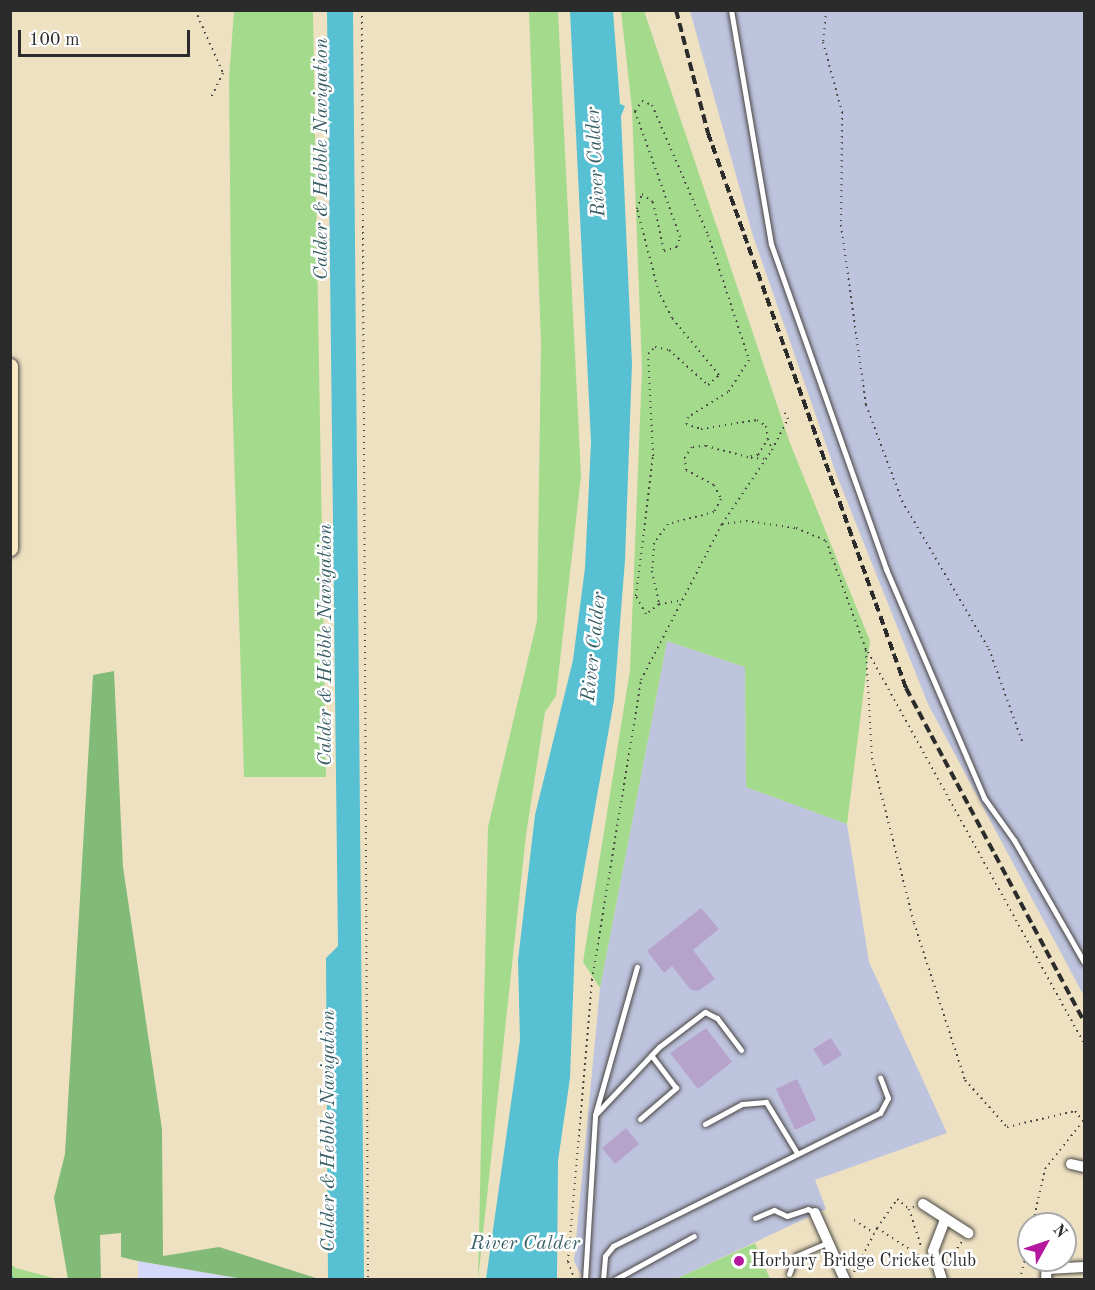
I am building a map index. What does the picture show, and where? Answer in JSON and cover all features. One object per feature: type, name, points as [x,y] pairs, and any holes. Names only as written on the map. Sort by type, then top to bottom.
[{"type":"main road","points":[[10,366],[10,548]]},
{"type":"street","points":[[1071,1164],[1084,1167]]},
{"type":"street","points":[[923,1204],[968,1233]]},
{"type":"street","points":[[815,1213],[830,1241],[846,1280]]},
{"type":"street","points":[[941,1276],[930,1260],[945,1219]]},
{"type":"lane","points":[[731,10],[771,244],[886,569],[984,798],[1014,840],[1084,962]]},
{"type":"lane","points":[[585,1280],[595,1115],[636,967]]},
{"type":"lane","points":[[595,1115],[651,1055],[705,1012],[717,1018],[741,1050]]},
{"type":"lane","points":[[640,1119],[676,1088],[651,1055]]},
{"type":"lane","points":[[603,1280],[610,1248],[880,1113],[888,1098],[880,1077]]},
{"type":"lane","points":[[705,1124],[742,1104],[765,1102],[796,1153]]},
{"type":"lane","points":[[755,1218],[774,1210],[787,1216],[808,1209],[815,1213]]},
{"type":"lane","points":[[614,1280],[694,1236]]},
{"type":"lane","points":[[789,1274],[796,1256],[830,1241]]},
{"type":"path","points":[[195,10],[223,73],[211,98]]},
{"type":"path","points":[[362,10],[368,1280]]},
{"type":"path","points":[[826,10],[823,42],[842,112],[841,225],[866,405],[902,501],[989,649],[1022,741]]},
{"type":"path","points":[[683,600],[659,604],[646,614],[636,596],[653,456],[648,354],[655,348],[669,350],[708,385],[719,375],[672,318],[659,293],[637,209],[642,194],[653,202],[664,251],[677,247],[680,237],[635,111],[642,101],[652,105],[708,235],[749,360],[729,392],[688,417],[686,424],[701,429],[757,420],[766,426],[772,450]]},
{"type":"path","points":[[575,1280],[568,1263],[603,898],[625,798],[641,680],[722,524],[772,450],[788,419],[785,413]]},
{"type":"path","points":[[748,457],[758,455],[768,438]]},
{"type":"path","points":[[659,604],[652,571],[654,543],[668,524],[714,512],[721,499],[714,485],[686,470],[684,457],[692,447],[706,446],[748,457],[766,459]]},
{"type":"path","points":[[722,524],[746,521],[796,528],[826,541],[866,650],[1084,1043]]},
{"type":"path","points":[[866,650],[872,758],[914,923],[965,1080],[1007,1127],[1075,1111],[1084,1121],[1045,1169],[1020,1280]]},
{"type":"path","points":[[846,1280],[877,1227],[897,1199],[909,1209],[930,1260]]},
{"type":"path","points":[[909,1209],[923,1204]]},
{"type":"path","points":[[854,1220],[874,1233]]},
{"type":"path","points":[[877,1227],[930,1260]]},
{"type":"path","points":[[941,1276],[968,1233]]},
{"type":"shaded area","points":[[690,11],[1084,11],[1084,996],[928,704],[837,476],[753,236]]},
{"type":"shaded area","points":[[667,641],[745,667],[746,787],[847,824],[869,962],[947,1133],[815,1180],[826,1209],[676,1279],[583,1279],[574,1261],[600,988]]},
{"type":"shaded area","points":[[138,1261],[243,1279],[138,1279]]},
{"type":"green space","points":[[234,11],[313,11],[326,777],[244,777],[232,387],[229,79]]},
{"type":"green space","points":[[529,11],[558,11],[581,476],[556,696],[545,712],[526,835],[478,1280],[488,827],[537,621],[541,343]]},
{"type":"green space","points":[[621,11],[644,11],[790,443],[870,641],[847,824],[746,787],[745,667],[667,641],[600,988],[583,962],[630,670],[642,369],[632,109]]},
{"type":"green space","points":[[114,671],[123,867],[162,1129],[163,1256],[219,1247],[319,1279],[243,1279],[138,1261],[121,1257],[121,1233],[100,1235],[101,1279],[68,1279],[54,1198],[65,1154],[93,675]]},
{"type":"green space","name":"Horbury Bridge Cricket Club","points":[[755,1243],[770,1279],[676,1279]]},
{"type":"green space","points":[[10,1264],[16,1268],[57,1279],[11,1279]]},
{"type":"water","name":"Calder & Hebble Navigation","points":[[353,10],[364,1279],[328,1280],[326,958],[338,946],[327,11]]},
{"type":"water","name":"River Calder","points":[[570,11],[613,11],[620,104],[625,106],[621,116],[632,364],[625,560],[614,700],[576,915],[570,1078],[558,1161],[557,1279],[486,1279],[520,1040],[518,960],[535,815],[573,660],[585,568],[591,442]]},
{"type":"building","points":[[701,908],[719,929],[693,950],[715,979],[698,991],[691,990],[672,966],[664,973],[647,951]]},
{"type":"building","points":[[706,1028],[732,1062],[698,1089],[670,1053]]},
{"type":"building","points":[[831,1038],[842,1055],[824,1066],[813,1049]]},
{"type":"building","points":[[797,1079],[816,1120],[795,1130],[776,1089]]},
{"type":"building","points":[[626,1128],[639,1144],[615,1164],[602,1148]]},
{"type":"waterway","points":[[10,1276],[13,1280]]},
{"type":"railway","points":[[676,10],[708,133],[906,688],[1084,1021]]},
{"type":"place","name":"Horbury Bridge Cricket Club","points":[[739,1261]]}]
